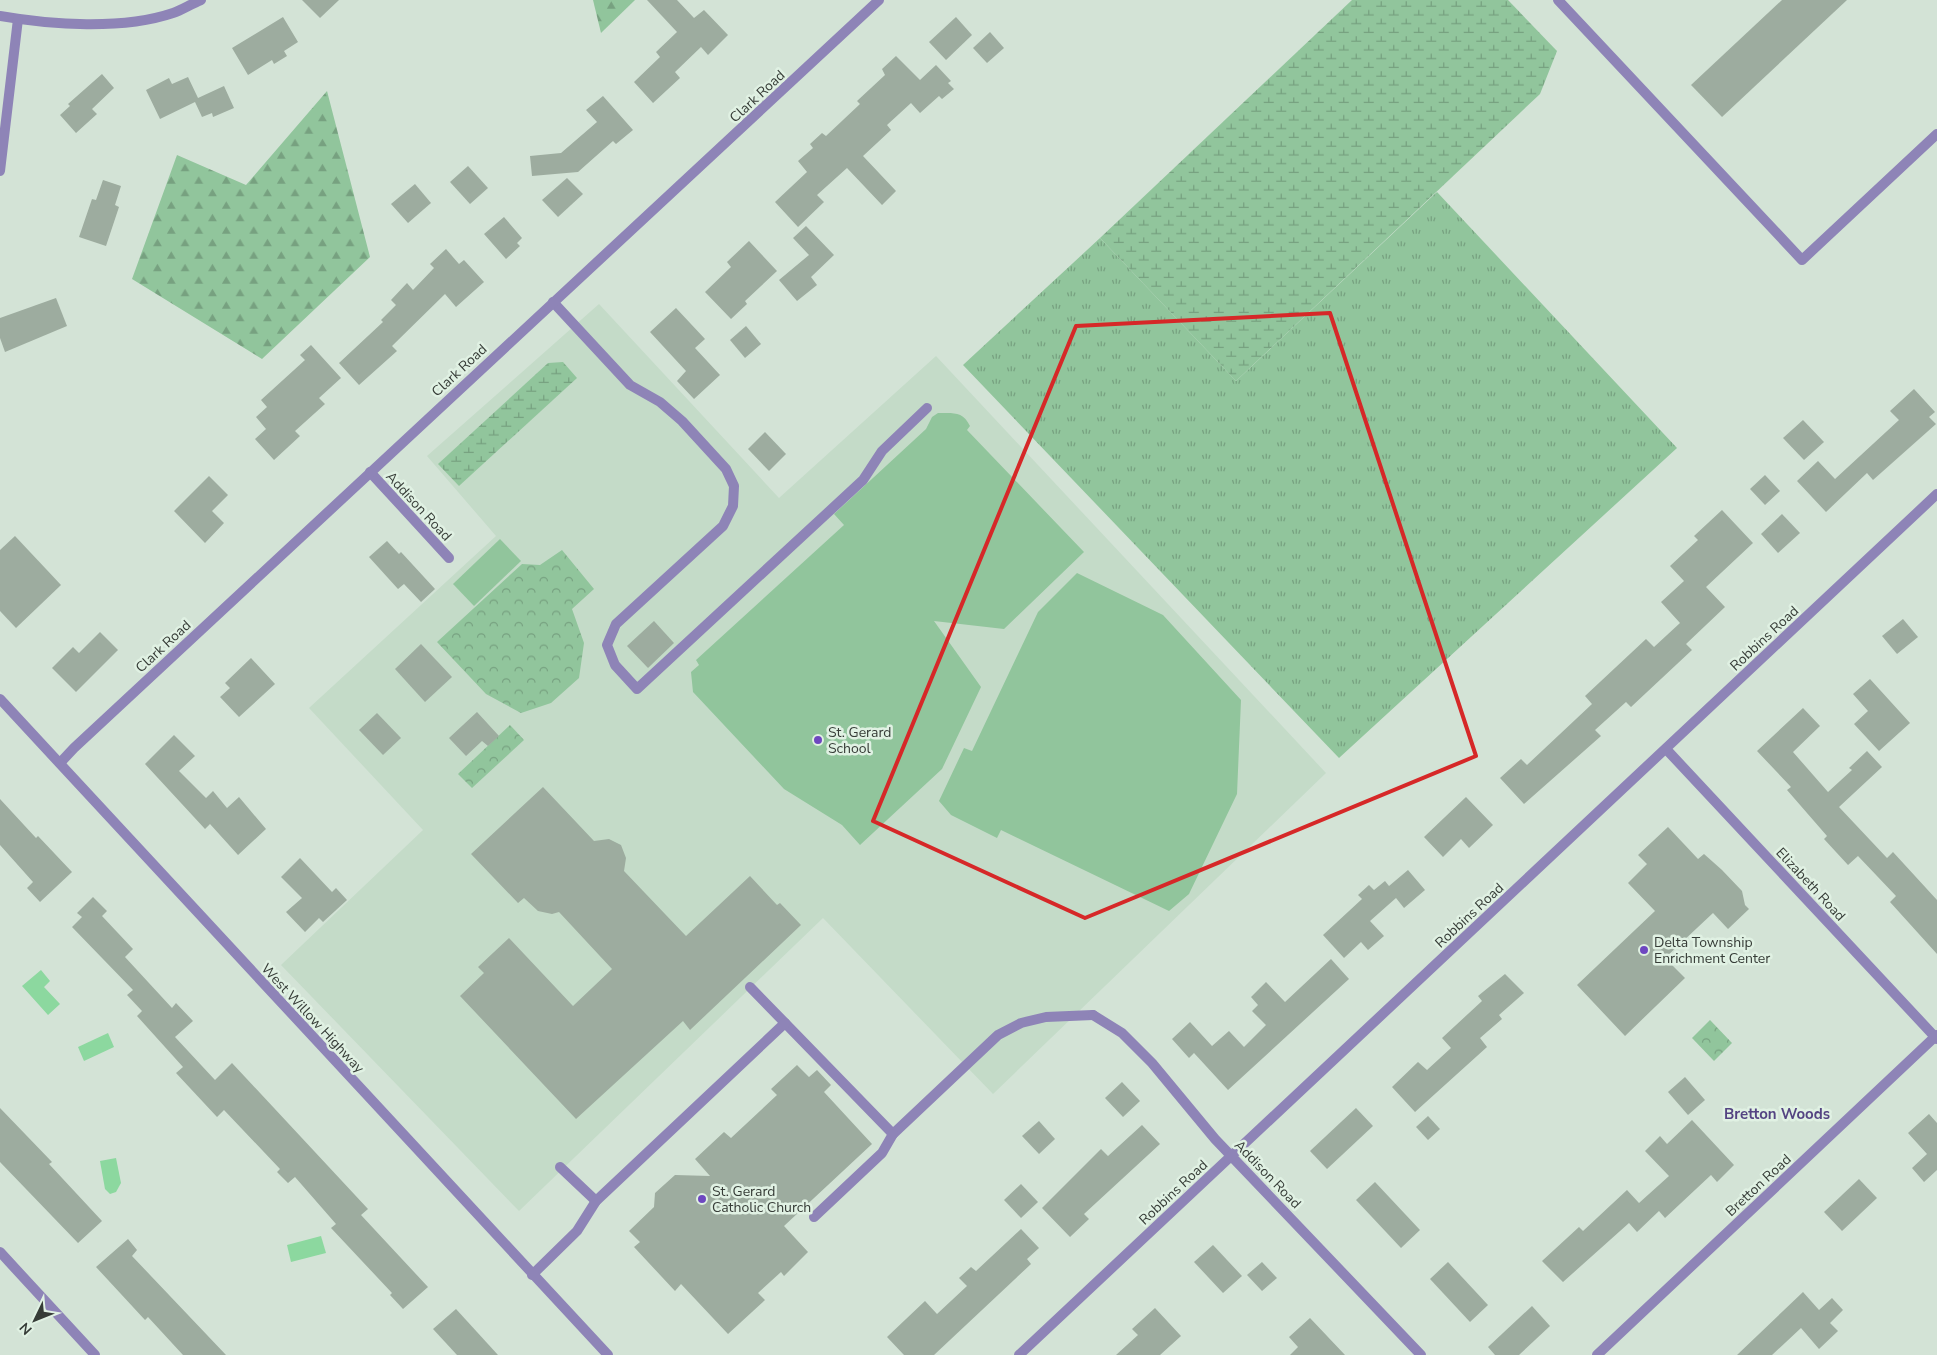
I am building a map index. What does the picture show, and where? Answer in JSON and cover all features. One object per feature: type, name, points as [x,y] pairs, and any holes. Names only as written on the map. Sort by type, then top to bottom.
[{"type":"street","points":[[0,16],[18,19],[86,23],[118,22],[173,13],[201,0]]},
{"type":"street","name":"Clark Road","points":[[60,763],[370,472],[553,302],[633,231],[879,0]]},
{"type":"street","points":[[1558,0],[1802,260],[1937,134]]},
{"type":"street","points":[[0,171],[18,19]]},
{"type":"street","points":[[553,302],[630,385],[660,402],[682,421],[726,469],[734,486],[733,506],[723,526],[616,624],[607,645],[615,666],[637,688],[863,480],[882,451],[927,408]]},
{"type":"street","name":"Addison Road","points":[[370,472],[449,558]]},
{"type":"street","name":"Robbins Road","points":[[1019,1355],[1937,494]]},
{"type":"street","name":"West Willow Highway","points":[[0,699],[608,1355]]},
{"type":"street","name":"Elizabeth Road","points":[[1666,749],[1936,1037]]},
{"type":"street","points":[[750,987],[893,1134],[882,1153],[814,1217]]},
{"type":"street","name":"Addison Road","points":[[893,1134],[998,1035],[1021,1023],[1046,1017],[1093,1015],[1122,1033],[1152,1063],[1215,1139],[1421,1355]]},
{"type":"street","points":[[532,1275],[577,1231],[596,1201],[785,1023]]},
{"type":"street","name":"Bretton Road","points":[[1597,1355],[1936,1037]]},
{"type":"street","points":[[560,1167],[596,1201]]},
{"type":"street","points":[[0,1252],[95,1355]]},
{"type":"highlighted area","points":[[1330,313],[1476,756],[1085,918],[873,821],[1076,326]]},
{"type":"shaded area","name":"St. Gerard School","points":[[599,304],[779,498],[936,356],[1326,773],[993,1094],[823,918],[519,1211],[281,965],[423,830],[309,708],[496,536],[427,456]]},
{"type":"shaded area","points":[[41,970],[50,981],[44,987],[60,1004],[48,1015],[22,986]]},
{"type":"shaded area","points":[[108,1033],[114,1047],[84,1061],[78,1047]]},
{"type":"shaded area","points":[[116,1158],[121,1183],[116,1192],[110,1194],[105,1189],[100,1161]]},
{"type":"shaded area","points":[[321,1236],[326,1253],[291,1262],[287,1245]]},
{"type":"green space","points":[[593,0],[635,0],[601,33]]},
{"type":"green space","points":[[1352,0],[1508,0],[1557,51],[1540,94],[1236,381],[1100,238]]},
{"type":"green space","points":[[327,91],[370,257],[262,359],[132,279],[177,155],[246,185]]},
{"type":"green space","points":[[1437,192],[1677,448],[1339,758],[963,365],[1100,238],[1236,381]]},
{"type":"green space","points":[[563,362],[577,378],[459,486],[438,464],[548,363]]},
{"type":"green space","points":[[938,413],[961,415],[970,426],[967,430],[1084,552],[1004,629],[934,621],[981,687],[942,769],[860,845],[842,825],[784,789],[693,692],[691,672],[699,665],[696,660],[844,525],[834,514],[926,429],[932,417]]},
{"type":"green space","points":[[500,539],[521,561],[474,606],[453,584]]},
{"type":"green space","points":[[562,550],[594,589],[572,609],[584,643],[579,678],[551,703],[521,713],[486,694],[437,642],[522,564],[540,565]]},
{"type":"green space","points":[[1077,573],[1163,615],[1241,700],[1237,794],[1189,894],[1169,911],[1001,830],[997,838],[951,815],[939,801],[964,748],[972,751],[1038,612]]},
{"type":"green space","points":[[510,725],[524,740],[472,788],[458,774]]},
{"type":"green space","points":[[1710,1020],[1732,1043],[1714,1061],[1692,1038]]},
{"type":"building","points":[[302,0],[339,0],[320,18]]},
{"type":"building","points":[[647,0],[677,0],[694,18],[704,10],[728,35],[708,55],[701,47],[675,72],[680,78],[653,103],[634,82],[660,57],[656,52],[677,32]]},
{"type":"building","points":[[1782,0],[1847,0],[1722,117],[1691,85]]},
{"type":"building","points":[[283,17],[298,42],[284,51],[287,56],[274,64],[272,60],[248,75],[232,48]]},
{"type":"building","points":[[956,17],[972,35],[946,60],[929,42]]},
{"type":"building","points":[[990,32],[1004,48],[987,63],[973,48]]},
{"type":"building","points":[[896,56],[920,80],[936,65],[951,81],[948,83],[954,89],[942,99],[939,96],[920,113],[911,103],[887,125],[891,130],[863,156],[896,191],[882,205],[847,168],[817,195],[824,202],[798,227],[775,202],[807,172],[798,161],[813,148],[810,144],[822,133],[826,136],[860,104],[857,101],[885,75],[882,69]]},
{"type":"building","points":[[102,74],[114,88],[92,109],[97,114],[76,133],[60,115],[70,106],[68,104]]},
{"type":"building","points":[[188,77],[198,98],[224,86],[234,108],[213,117],[212,113],[202,117],[195,102],[160,119],[146,90],[169,78],[172,84]]},
{"type":"building","points":[[603,96],[633,130],[616,144],[613,141],[578,172],[532,176],[530,156],[561,153],[597,122],[586,110]]},
{"type":"building","points":[[468,166],[488,188],[470,204],[450,182]]},
{"type":"building","points":[[567,178],[583,194],[558,217],[542,200]]},
{"type":"building","points":[[103,180],[121,186],[115,205],[119,207],[106,246],[79,237],[92,199],[96,200]]},
{"type":"building","points":[[415,184],[431,203],[408,223],[391,204]]},
{"type":"building","points":[[504,217],[522,238],[517,243],[520,246],[506,259],[484,234]]},
{"type":"building","points":[[806,226],[834,255],[811,277],[817,285],[797,301],[779,280],[809,255],[793,238]]},
{"type":"building","points":[[749,241],[777,271],[745,301],[747,304],[731,319],[705,292],[731,267],[727,262]]},
{"type":"building","points":[[446,249],[459,264],[464,260],[484,282],[456,307],[445,294],[392,346],[397,351],[359,385],[339,363],[383,322],[381,320],[396,305],[391,300],[407,283],[413,290],[434,268],[430,264]]},
{"type":"building","points":[[56,298],[67,326],[5,352],[0,338],[0,318]]},
{"type":"building","points":[[676,308],[705,339],[695,348],[720,375],[694,399],[677,381],[686,371],[650,332]]},
{"type":"building","points":[[746,326],[761,344],[745,358],[730,340]]},
{"type":"building","points":[[311,345],[341,378],[319,398],[325,404],[295,431],[300,436],[274,460],[255,439],[266,429],[256,417],[267,407],[261,400],[305,360],[300,355]]},
{"type":"building","points":[[1914,389],[1935,412],[1929,417],[1936,424],[1873,480],[1867,473],[1826,512],[1797,481],[1818,461],[1835,479],[1899,420],[1890,411]]},
{"type":"building","points":[[1803,420],[1824,442],[1804,460],[1783,438]]},
{"type":"building","points":[[765,432],[786,454],[769,471],[748,449]]},
{"type":"building","points":[[1765,475],[1780,491],[1765,505],[1750,489]]},
{"type":"building","points":[[209,476],[228,495],[212,511],[224,523],[205,543],[174,511]]},
{"type":"building","points":[[1722,510],[1753,543],[1706,587],[1725,607],[1686,644],[1692,650],[1631,707],[1626,702],[1595,730],[1601,736],[1524,804],[1500,778],[1521,759],[1527,765],[1592,704],[1585,696],[1646,639],[1654,647],[1680,623],[1661,602],[1684,581],[1670,566],[1698,540],[1694,536]]},
{"type":"building","points":[[1782,514],[1800,533],[1778,553],[1761,534]]},
{"type":"building","points":[[15,536],[61,585],[16,628],[0,611],[0,550]]},
{"type":"building","points":[[387,541],[399,554],[401,552],[435,589],[421,602],[404,584],[398,589],[369,557]]},
{"type":"building","points":[[1903,619],[1918,637],[1897,654],[1882,636]]},
{"type":"building","points":[[654,621],[674,643],[648,668],[627,646]]},
{"type":"building","points":[[100,632],[118,650],[76,692],[52,668],[73,647],[79,653]]},
{"type":"building","points":[[421,644],[452,677],[425,702],[395,669]]},
{"type":"building","points":[[251,658],[275,684],[239,717],[220,697],[230,688],[225,683]]},
{"type":"building","points":[[1870,679],[1910,723],[1879,751],[1854,724],[1868,711],[1853,694]]},
{"type":"building","points":[[1803,708],[1820,726],[1793,752],[1828,792],[1852,770],[1849,768],[1867,751],[1882,767],[1839,807],[1887,858],[1893,852],[1937,900],[1937,954],[1890,902],[1896,896],[1858,856],[1848,865],[1824,839],[1827,836],[1787,790],[1791,787],[1757,751]]},
{"type":"building","points":[[477,712],[499,736],[488,746],[482,741],[466,756],[449,738]]},
{"type":"building","points":[[377,713],[401,738],[383,755],[359,730]]},
{"type":"building","points":[[174,735],[195,756],[179,771],[206,798],[213,791],[227,808],[239,797],[266,829],[238,855],[210,824],[205,829],[145,764]]},
{"type":"building","points":[[543,787],[594,841],[609,839],[621,845],[626,858],[624,871],[686,936],[750,876],[777,905],[780,903],[801,925],[690,1030],[683,1021],[576,1119],[460,996],[484,973],[478,967],[509,938],[573,1006],[612,969],[559,912],[552,914],[538,911],[524,898],[518,903],[471,854]]},
{"type":"building","points":[[1466,797],[1493,825],[1469,848],[1461,839],[1443,857],[1424,837]]},
{"type":"building","points":[[0,799],[36,838],[38,836],[72,872],[40,902],[27,888],[33,882],[0,845]]},
{"type":"building","name":"Delta Township Enrichment Center","points":[[1668,827],[1698,859],[1704,854],[1722,870],[1742,891],[1745,905],[1749,909],[1728,929],[1713,913],[1665,958],[1685,978],[1625,1036],[1577,985],[1655,911],[1628,883],[1647,864],[1638,855]]},
{"type":"building","points":[[300,858],[332,892],[336,888],[347,900],[323,922],[319,918],[305,932],[286,912],[302,898],[281,877]]},
{"type":"building","points":[[1408,870],[1425,890],[1404,908],[1396,898],[1370,921],[1384,936],[1368,950],[1361,942],[1344,958],[1323,935],[1362,899],[1358,895],[1369,885],[1374,890],[1385,881],[1389,886]]},
{"type":"building","points":[[93,897],[107,911],[102,916],[133,949],[125,957],[172,1008],[176,1003],[193,1021],[175,1037],[215,1080],[232,1063],[368,1209],[361,1215],[428,1287],[403,1309],[390,1295],[392,1293],[331,1228],[336,1224],[295,1177],[288,1183],[277,1172],[280,1169],[224,1110],[217,1117],[176,1073],[183,1067],[137,1016],[142,1011],[127,995],[133,990],[72,927],[82,917],[77,913]]},
{"type":"building","points":[[1331,959],[1349,979],[1228,1090],[1194,1053],[1189,1058],[1172,1039],[1190,1022],[1212,1046],[1229,1031],[1244,1047],[1266,1025],[1252,1011],[1258,1005],[1251,997],[1266,982],[1285,1002]]},
{"type":"building","points":[[1505,974],[1524,993],[1499,1015],[1502,1019],[1480,1038],[1487,1047],[1415,1112],[1392,1087],[1418,1062],[1427,1070],[1451,1048],[1442,1038],[1482,1001],[1478,996]]},
{"type":"building","name":"St. Gerard Catholic Church","points":[[797,1065],[809,1077],[817,1070],[831,1085],[824,1092],[872,1144],[784,1226],[808,1252],[784,1276],[781,1272],[758,1293],[765,1300],[728,1334],[681,1284],[675,1291],[634,1247],[640,1242],[629,1231],[654,1207],[655,1193],[675,1175],[710,1176],[695,1159],[724,1132],[731,1138],[777,1095],[771,1089]]},
{"type":"building","points":[[1685,1077],[1705,1100],[1688,1115],[1668,1092]]},
{"type":"building","points":[[1122,1082],[1140,1101],[1123,1117],[1105,1098]]},
{"type":"building","points":[[0,1108],[52,1162],[49,1164],[102,1221],[78,1243],[0,1162]]},
{"type":"building","points":[[1356,1108],[1373,1126],[1327,1169],[1310,1151]]},
{"type":"building","points":[[1929,1114],[1937,1123],[1937,1170],[1924,1182],[1912,1168],[1927,1154],[1908,1133]]},
{"type":"building","points":[[1428,1116],[1440,1129],[1428,1140],[1416,1127]]},
{"type":"building","points":[[1692,1120],[1734,1165],[1717,1182],[1711,1175],[1665,1218],[1659,1211],[1637,1232],[1629,1223],[1563,1282],[1542,1261],[1579,1227],[1583,1231],[1627,1190],[1639,1203],[1669,1176],[1645,1151],[1660,1136],[1667,1144]]},
{"type":"building","points":[[1039,1121],[1055,1139],[1039,1154],[1022,1136]]},
{"type":"building","points":[[1142,1125],[1160,1144],[1084,1214],[1089,1219],[1070,1237],[1042,1208],[1101,1149],[1108,1156]]},
{"type":"building","points":[[1859,1179],[1877,1198],[1842,1231],[1824,1212]]},
{"type":"building","points":[[1375,1182],[1420,1230],[1401,1248],[1356,1200]]},
{"type":"building","points":[[1021,1184],[1038,1202],[1021,1218],[1004,1200]]},
{"type":"building","points":[[1021,1229],[1039,1248],[1027,1259],[1031,1264],[934,1355],[904,1355],[887,1337],[925,1301],[937,1314],[967,1286],[959,1278],[971,1267],[976,1271]]},
{"type":"building","points":[[128,1239],[137,1250],[132,1256],[226,1355],[183,1355],[148,1317],[145,1320],[96,1267]]},
{"type":"building","points":[[1213,1245],[1242,1276],[1223,1293],[1194,1262]]},
{"type":"building","points":[[1262,1262],[1277,1278],[1262,1291],[1247,1275]]},
{"type":"building","points":[[1448,1262],[1488,1305],[1470,1322],[1430,1279]]},
{"type":"building","points":[[1803,1292],[1819,1310],[1832,1298],[1843,1310],[1830,1323],[1838,1331],[1819,1349],[1801,1328],[1772,1355],[1737,1355]]},
{"type":"building","points":[[1532,1306],[1550,1326],[1519,1355],[1495,1355],[1488,1347]]},
{"type":"building","points":[[1155,1308],[1181,1336],[1160,1355],[1116,1355],[1138,1335],[1132,1329]]},
{"type":"building","points":[[456,1309],[498,1355],[457,1355],[433,1329]]},
{"type":"building","points":[[1310,1318],[1345,1355],[1290,1355],[1298,1347],[1289,1337]]},
{"type":"place","name":"St. Gerard School","points":[[818,740]]},
{"type":"place","name":"Delta Township Enrichment Center","points":[[1644,950]]},
{"type":"place","name":"St. Gerard Catholic Church","points":[[702,1199]]},
{"type":"district","name":"Bretton Woods","points":[[1777,1114]]}]
